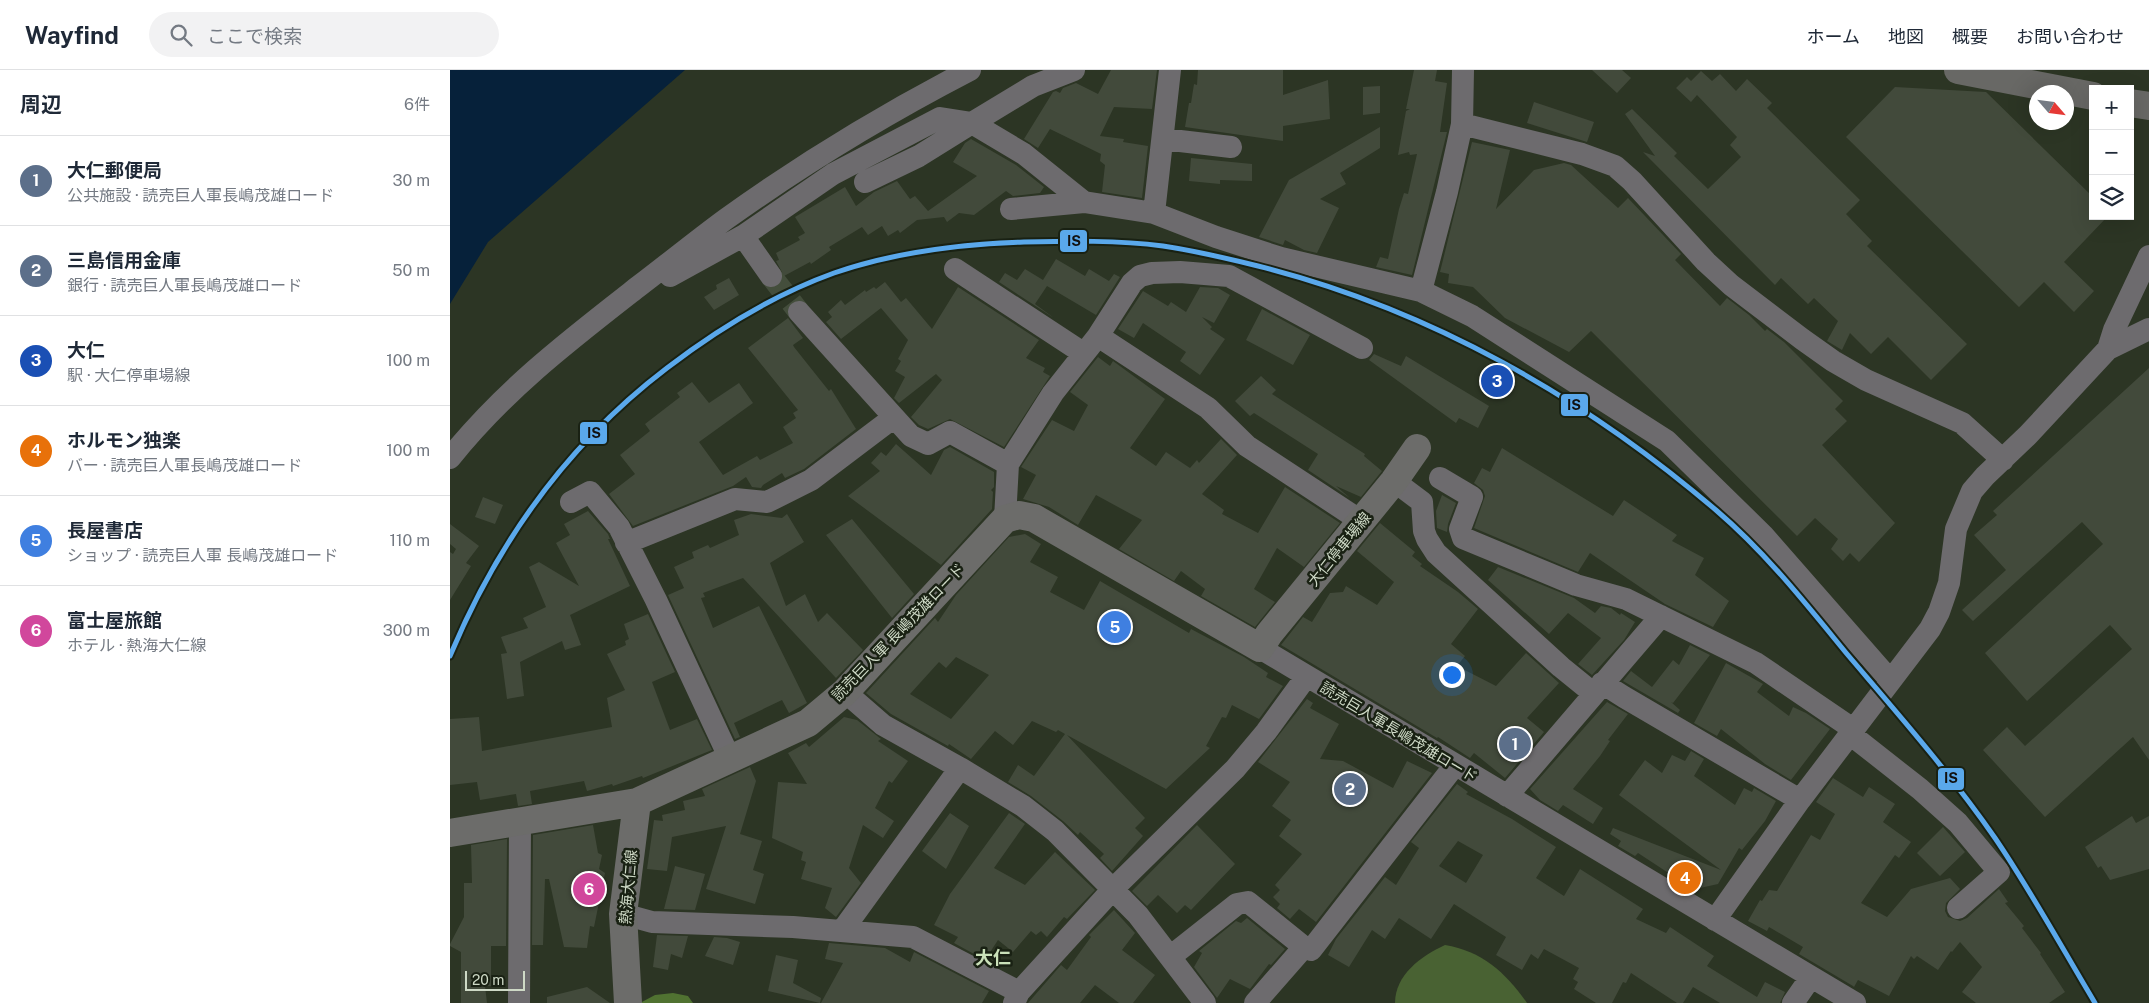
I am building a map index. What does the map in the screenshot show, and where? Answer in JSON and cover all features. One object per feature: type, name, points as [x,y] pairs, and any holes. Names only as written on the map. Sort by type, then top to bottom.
[{"type":"highway","points":[[1958,70],[2089,95]]},
{"type":"highway","points":[[2134,104],[2149,106]]},
{"type":"main road","name":"大仁停車場線","points":[[1260,648],[1269,634],[1394,481],[1417,448]]},
{"type":"main road","points":[[1005,519],[1019,514],[1034,518],[1260,648]]},
{"type":"main road","name":"読売巨人軍 長嶋茂雄ロード","points":[[450,833],[636,802],[808,723],[845,692],[1005,519]]},
{"type":"main road","name":"熱海大仁線","points":[[628,1003],[623,914],[636,802]]},
{"type":"street","points":[[450,458],[475,426],[565,343],[726,220],[841,142],[920,96],[970,70]]},
{"type":"street","points":[[865,182],[920,156],[1033,86],[1074,70]]},
{"type":"street","points":[[1154,213],[1170,70]]},
{"type":"street","points":[[1421,291],[1447,192],[1462,124],[1464,70]]},
{"type":"street","points":[[639,287],[661,282],[743,236],[833,174],[940,118],[972,123],[1024,154],[1084,202]]},
{"type":"street","points":[[1462,124],[1582,154],[1615,166],[1632,181],[1706,262],[1731,285],[1802,339],[1833,361],[1866,380],[1962,423],[2003,460]]},
{"type":"street","points":[[1163,140],[1231,147]]},
{"type":"street","points":[[1011,209],[1084,202],[1154,213],[1216,237],[1280,258],[1421,291],[1472,316],[1667,442],[1763,535],[1890,680]]},
{"type":"street","points":[[743,236],[771,276]]},
{"type":"street","points":[[2108,349],[2114,330],[2149,256]]},
{"type":"street","points":[[955,268],[1083,353]]},
{"type":"street","points":[[1005,519],[1008,464],[1053,393],[1098,336],[1132,283],[1140,276],[1180,272],[1229,276],[1362,348]]},
{"type":"street","points":[[799,312],[911,436],[928,444],[950,432],[1008,464]]},
{"type":"street","points":[[1715,920],[1800,800],[1890,680],[1920,644],[1939,612],[1950,583],[1956,529],[1972,490],[2108,349],[2149,329]]},
{"type":"street","points":[[1098,336],[1208,408],[1247,446],[1361,522]]},
{"type":"street","points":[[626,543],[736,499],[767,502],[811,480],[893,418]]},
{"type":"street","points":[[1440,478],[1472,497],[1460,529],[1463,538],[1576,585],[1626,598],[1756,663],[1852,731],[1958,823],[1999,872],[1958,908]]},
{"type":"street","points":[[1394,481],[1422,502],[1424,531],[1427,540],[1436,554],[1561,667],[1598,688],[1624,697],[1800,800]]},
{"type":"street","points":[[571,502],[590,492],[619,527],[656,600],[730,759]]},
{"type":"street","points":[[1507,796],[1661,616]]},
{"type":"street","points":[[1260,648],[1306,677]]},
{"type":"street","name":"読売巨人軍長嶋茂雄ロード","points":[[1016,998],[1113,890],[1235,769],[1266,732],[1306,677],[1855,1003]]},
{"type":"street","points":[[845,692],[883,725],[1023,806],[1055,831],[1138,915],[1170,957],[1195,999]]},
{"type":"street","points":[[1170,957],[1242,901],[1248,902],[1304,947],[1311,950],[1455,765]]},
{"type":"street","points":[[842,931],[960,768]]},
{"type":"street","points":[[519,1003],[520,822]]},
{"type":"street","points":[[623,914],[652,922],[842,931],[913,937],[1016,998]]},
{"type":"street","points":[[1255,1003],[1304,947]]},
{"type":"street","points":[[1793,1003],[1811,977]]},
{"type":"green space","points":[[1445,945],[1470,952],[1492,965],[1511,982],[1527,1003],[1395,1003],[1396,993],[1404,975],[1427,955]]},
{"type":"green space","points":[[673,993],[688,996],[693,1003],[640,1003],[655,995]]},
{"type":"water","points":[[450,70],[685,70],[488,242],[450,304]]},
{"type":"building","points":[[1111,70],[1157,70],[1152,109],[1114,107],[1100,136],[1124,139],[1123,142],[1148,146],[1142,198],[1102,192],[1105,165],[1100,161],[1101,154],[1050,129],[1038,148],[1024,139],[1053,92],[1060,93],[1063,88],[1076,83],[1098,94]]},
{"type":"building","points":[[1198,70],[1283,70],[1283,95],[1328,80],[1330,119],[1283,126],[1283,141],[1185,127],[1194,84],[1197,85]]},
{"type":"building","points":[[1414,70],[1437,70],[1435,81],[1447,83],[1440,132],[1447,132],[1412,275],[1376,267],[1380,257],[1388,259],[1399,209],[1404,193],[1408,194],[1417,154],[1410,155],[1409,152],[1398,155],[1406,111],[1410,109],[1406,109]]},
{"type":"building","points":[[1592,70],[1622,70],[1631,78],[1617,93]]},
{"type":"building","points":[[1701,71],[1712,81],[1720,74],[1736,91],[1747,79],[1772,103],[1767,108],[1860,200],[1846,214],[1872,241],[1867,246],[1967,344],[1931,380],[1888,337],[1871,354],[1850,333],[1842,350],[1827,341],[1838,321],[1814,298],[1808,304],[1781,278],[1775,285],[1643,152],[1655,156],[1625,114],[1632,109],[1677,153],[1674,156],[1708,189],[1741,157],[1730,145],[1737,137],[1697,95],[1691,102],[1676,88],[1687,77],[1691,81]]},
{"type":"building","points":[[1380,86],[1380,113],[1363,115],[1363,87]]},
{"type":"building","points":[[1895,87],[1986,92],[2089,193],[2089,220],[2104,220],[2064,262],[2094,291],[2074,312],[2044,282],[2019,307],[1846,137]]},
{"type":"building","points":[[1534,102],[1594,122],[1587,142],[1527,123]]},
{"type":"building","points":[[1380,127],[1380,148],[1340,173],[1346,184],[1320,199],[1339,208],[1317,253],[1304,250],[1285,240],[1283,245],[1259,237],[1289,180]]},
{"type":"building","points":[[971,139],[1016,165],[1044,187],[1040,193],[1013,196],[1006,191],[974,215],[959,213],[947,222],[944,217],[917,220],[900,233],[898,230],[888,236],[882,226],[868,235],[862,227],[829,247],[831,250],[811,264],[810,262],[784,276],[776,261],[779,260],[776,253],[800,240],[798,237],[805,233],[795,217],[845,187],[856,206],[874,192],[897,181],[910,199],[915,196],[928,211],[977,176],[953,162],[965,143]]},
{"type":"building","points":[[1472,142],[1510,150],[1496,209],[1534,170],[1564,163],[1571,165],[1618,208],[1628,198],[1681,254],[1675,260],[1720,306],[1727,298],[1749,315],[1765,331],[1767,329],[1784,342],[1843,401],[1835,409],[1847,421],[1822,445],[1895,523],[1859,562],[1850,553],[1843,561],[1831,549],[1838,539],[1815,518],[1797,536],[1591,331],[1569,352],[1505,318],[1473,287],[1448,283],[1449,274],[1440,272]]},
{"type":"building","points":[[1191,158],[1252,164],[1252,181],[1220,180],[1220,184],[1189,181]]},
{"type":"building","points":[[1056,259],[1085,276],[1089,269],[1109,281],[1114,274],[1120,277],[1096,315],[1047,286],[1035,304],[1054,318],[999,282],[1005,273],[1017,280],[1025,269],[1043,280]]},
{"type":"building","points":[[729,278],[739,295],[714,310],[704,297],[717,289],[716,285]]},
{"type":"building","points":[[885,282],[901,302],[906,298],[932,329],[958,287],[1039,340],[1026,358],[1045,368],[1043,372],[1050,376],[1004,447],[950,419],[928,429],[919,425],[911,417],[942,380],[936,374],[899,403],[894,398],[905,377],[895,371],[901,361],[898,359],[908,340],[881,308],[841,339],[826,322],[832,317],[828,312],[841,300],[845,305],[865,290],[866,292],[874,287],[876,289]]},
{"type":"building","points":[[1200,287],[1218,288],[1230,295],[1214,323],[1202,317],[1212,327],[1210,329],[1225,339],[1200,375],[1180,361],[1186,352],[1143,323],[1134,338],[1118,329],[1143,291],[1168,306],[1171,302],[1186,312]]},
{"type":"building","points":[[1262,309],[1310,335],[1293,365],[1246,340]]},
{"type":"building","points":[[788,318],[803,338],[793,345],[794,347],[829,391],[831,389],[856,429],[804,469],[785,478],[782,473],[761,488],[752,487],[746,477],[733,486],[633,526],[609,494],[635,474],[620,455],[650,431],[645,424],[680,397],[677,393],[692,382],[709,403],[739,383],[753,403],[699,442],[723,475],[757,456],[760,460],[793,443],[783,427],[796,418],[793,413],[798,410],[748,348]]},
{"type":"building","points":[[1374,354],[1401,366],[1406,356],[1489,406],[1478,428],[1459,418],[1456,423],[1369,360]]},
{"type":"building","points":[[1098,357],[1110,366],[1113,361],[1165,399],[1130,448],[1156,466],[1166,452],[1190,468],[1197,460],[1199,463],[1221,439],[1237,455],[1202,494],[1224,510],[1222,514],[1258,533],[1285,487],[1340,523],[1304,567],[1277,548],[1254,589],[1275,602],[1255,627],[1201,596],[1205,589],[1181,571],[1174,581],[1119,549],[1142,520],[1096,495],[1078,525],[1049,507],[1023,499],[1036,475],[1021,467],[1052,420],[1074,431],[1088,405],[1070,392]]},
{"type":"building","points":[[2149,368],[2149,760],[2133,737],[2045,817],[1983,750],[2007,727],[2025,746],[2132,649],[2110,625],[2027,701],[1985,653],[2103,544],[2082,522],[1973,621],[1962,610],[2006,570],[1974,535],[1997,515],[1993,511]]},
{"type":"building","points":[[1261,376],[1276,390],[1272,394],[1365,454],[1364,456],[1382,471],[1361,497],[1336,486],[1350,498],[1308,470],[1318,454],[1254,413],[1250,416],[1235,401]]},
{"type":"building","points":[[896,444],[931,475],[944,450],[950,447],[994,472],[994,487],[991,490],[993,492],[992,509],[941,565],[848,496],[880,471],[871,463],[881,452],[886,456]]},
{"type":"building","points":[[1502,448],[1613,516],[1624,500],[1677,535],[1672,541],[1704,558],[1695,575],[1729,601],[1713,627],[1665,604],[1590,553],[1578,572],[1474,528],[1485,496],[1483,490],[1474,483],[1482,468],[1490,472]]},
{"type":"building","points":[[1442,495],[1456,503],[1447,532],[1437,528],[1436,511]]},
{"type":"building","points":[[483,497],[503,505],[495,524],[475,517]]},
{"type":"building","points":[[588,511],[608,534],[610,539],[608,539],[630,586],[570,615],[581,645],[565,650],[562,641],[520,662],[524,696],[507,699],[501,654],[507,653],[501,637],[528,628],[523,618],[546,607],[529,567],[539,562],[579,586],[556,543],[570,535],[564,524]]},
{"type":"building","points":[[751,514],[782,518],[787,514],[804,542],[770,563],[786,606],[805,594],[818,622],[827,613],[863,650],[836,678],[743,578],[703,593],[705,597],[701,598],[713,628],[759,606],[807,703],[789,713],[782,700],[734,723],[740,737],[735,739],[668,595],[684,588],[674,567],[694,558],[692,552],[708,545],[710,548],[739,535],[734,520]]},
{"type":"building","points":[[852,519],[914,594],[892,618],[826,535]]},
{"type":"building","points":[[1380,523],[1415,552],[1412,556],[1422,564],[1420,566],[1458,592],[1478,609],[1451,644],[1465,656],[1457,666],[1496,686],[1526,653],[1559,683],[1527,718],[1544,732],[1505,778],[1474,753],[1470,758],[1438,737],[1281,645],[1303,617],[1312,622],[1330,593],[1343,592],[1346,586],[1377,605],[1394,582],[1357,551]]},
{"type":"building","points":[[450,524],[479,546],[466,563],[471,566],[450,600],[450,552],[453,554],[456,549],[450,544]]},
{"type":"building","points":[[1025,534],[1041,544],[1030,562],[1058,577],[1050,592],[1084,610],[1100,581],[1189,633],[1191,629],[1244,657],[1268,673],[1266,677],[1283,686],[1259,719],[1232,705],[1226,718],[1222,717],[1206,746],[1210,748],[1166,789],[1067,735],[1145,818],[1135,828],[1143,836],[1112,871],[1100,858],[1104,854],[1080,832],[1078,835],[1031,796],[1008,782],[1018,765],[1034,776],[1065,734],[1032,721],[1013,745],[995,731],[971,759],[949,744],[948,746],[891,714],[866,693],[935,618],[938,622],[956,595],[1009,537]],"holes":[[[956,657],[989,675],[951,719],[910,694],[939,662],[946,668]]]},
{"type":"building","points":[[1498,567],[1574,598],[1595,613],[1601,606],[1611,608],[1620,615],[1621,613],[1635,622],[1624,640],[1592,675],[1578,664],[1601,638],[1568,613],[1549,634],[1488,580]]},
{"type":"building","points":[[648,614],[675,672],[652,682],[670,730],[697,719],[712,750],[643,778],[642,776],[613,786],[612,784],[587,791],[584,781],[530,791],[532,804],[518,806],[516,794],[480,800],[477,782],[450,785],[450,719],[479,717],[482,751],[612,727],[607,698],[625,690],[607,654],[626,645],[625,641],[629,639],[624,624]]},
{"type":"building","points":[[1690,645],[1710,655],[1673,703],[1671,702],[1680,710],[1678,713],[1623,681],[1631,671],[1652,687],[1673,660],[1679,665]]},
{"type":"building","points":[[1726,663],[1763,684],[1757,692],[1789,716],[1793,707],[1830,729],[1791,780],[1765,764],[1721,729],[1717,736],[1694,723]]},
{"type":"building","points":[[1307,699],[1313,703],[1310,708],[1339,724],[1320,759],[1343,761],[1393,788],[1407,761],[1432,773],[1316,922],[1299,909],[1290,919],[1277,908],[1280,904],[1273,897],[1280,890],[1275,885],[1302,854],[1279,836],[1291,820],[1272,806],[1290,782],[1258,762]]},
{"type":"building","points":[[1607,702],[1628,714],[1608,740],[1610,741],[1600,756],[1573,789],[1603,808],[1593,824],[1563,805],[1558,811],[1540,800],[1530,789]]},
{"type":"building","points":[[844,717],[857,720],[881,739],[878,741],[908,761],[892,783],[889,781],[875,808],[894,821],[883,838],[863,825],[849,868],[861,883],[836,917],[825,908],[832,888],[801,879],[806,862],[801,860],[803,852],[772,838],[778,782],[807,784],[788,753],[806,743],[809,747]]},
{"type":"building","points":[[1691,751],[1704,759],[1694,776],[1735,805],[1744,788],[1752,792],[1754,788],[1776,801],[1765,821],[1742,850],[1739,848],[1718,884],[1691,890],[1669,877],[1670,874],[1638,853],[1635,856],[1618,846],[1621,841],[1610,834],[1613,828],[1721,870],[1619,795],[1645,760],[1662,773],[1672,755],[1685,761]]},
{"type":"building","points":[[750,767],[756,781],[740,834],[762,841],[753,870],[764,874],[755,904],[706,889],[726,826],[672,837],[667,871],[647,869],[654,820],[663,821],[662,815],[685,810],[683,801],[705,796],[702,789]]},
{"type":"building","points":[[1833,778],[1863,797],[1869,787],[1895,804],[1883,822],[1911,842],[1899,858],[1895,855],[1861,903],[1887,917],[1911,889],[1950,878],[1960,889],[1946,903],[1945,911],[1948,917],[1960,921],[1967,918],[1999,889],[2008,902],[2005,903],[2024,926],[2022,928],[2041,953],[2065,992],[2049,1003],[1976,1003],[1962,992],[1982,967],[1960,942],[1951,951],[1938,970],[1917,956],[1914,959],[1911,956],[1889,996],[1858,980],[1854,987],[1799,954],[1803,947],[1769,927],[1767,931],[1748,921],[1760,900],[1762,901],[1769,890],[1777,891],[1811,835],[1820,840],[1835,814],[1816,802]]},
{"type":"building","points":[[1457,784],[1468,792],[1466,794],[1512,819],[1556,847],[1536,878],[1564,896],[1580,869],[1643,909],[1636,919],[1666,933],[1670,927],[1714,956],[1707,966],[1757,997],[1765,982],[1785,992],[1780,1003],[1720,1003],[1693,987],[1683,1003],[1677,1003],[1631,973],[1626,983],[1623,982],[1612,1003],[1596,1003],[1574,989],[1578,982],[1573,979],[1579,968],[1544,949],[1538,959],[1531,954],[1522,970],[1496,955],[1506,937],[1454,904],[1431,939],[1399,918],[1385,939],[1372,930],[1349,967],[1328,955],[1336,939],[1385,877],[1396,885],[1419,848],[1411,842]],"holes":[[[1458,841],[1483,855],[1466,883],[1439,866]]]},
{"type":"building","points":[[950,813],[969,826],[946,869],[922,851]]},
{"type":"building","points":[[1009,813],[1025,824],[994,868],[1025,885],[1055,852],[1095,890],[1067,919],[1064,917],[1047,937],[1041,931],[1036,935],[1031,931],[1013,952],[998,940],[985,960],[954,943],[958,937],[934,925],[950,894]]},
{"type":"building","points":[[2132,816],[2136,823],[2149,816],[2149,869],[2110,880],[2101,866],[2098,868],[2085,847]]},
{"type":"building","points":[[593,825],[598,853],[602,855],[599,869],[605,873],[594,927],[590,926],[587,948],[564,947],[549,879],[545,879],[543,945],[532,945],[533,835]]},
{"type":"building","points":[[1197,825],[1235,864],[1191,910],[1185,905],[1177,913],[1158,895],[1147,906],[1132,891]]},
{"type":"building","points":[[1943,827],[1965,852],[1940,876],[1917,853]]},
{"type":"building","points":[[507,839],[506,946],[491,946],[491,986],[485,986],[487,1003],[461,1003],[461,952],[450,946],[450,944],[464,917],[464,883],[472,883],[471,845]]},
{"type":"building","points":[[675,866],[705,874],[695,910],[664,909]]},
{"type":"building","points":[[1114,910],[1135,933],[1122,950],[1155,975],[1133,1003],[1119,1003],[1095,985],[1080,1003],[1028,1003],[1061,965],[1067,970],[1091,937],[1089,935]]},
{"type":"building","points":[[1247,918],[1285,949],[1271,965],[1269,964],[1250,989],[1230,979],[1217,998],[1194,967],[1202,953],[1199,951],[1236,921],[1241,923]]},
{"type":"building","points":[[657,935],[688,936],[682,958],[671,954],[668,970],[653,967]]},
{"type":"building","points":[[714,937],[740,942],[733,965],[705,956]]},
{"type":"building","points":[[829,943],[885,948],[910,962],[914,952],[989,991],[982,1003],[821,1003],[843,963],[825,959]]},
{"type":"building","points":[[776,955],[798,960],[793,983],[821,998],[820,1003],[768,991]]},
{"type":"building","points":[[587,987],[610,1003],[547,1003],[547,997]]},
{"type":"tunnel","points":[[771,276],[799,312]]},
{"type":"transit line","name":"IS","points":[[450,656],[490,573],[513,534],[567,462],[631,397],[667,368],[706,340],[768,302],[811,282],[857,266],[904,254],[952,247],[1024,242],[1111,242],[1163,246],[1210,255],[1321,284],[1383,306],[1443,332],[1502,362],[1558,395],[1613,431],[1717,511],[1785,579],[1960,790],[1995,838],[2034,899],[2095,1003]]},
{"type":"place","name":"大仁","points":[[1497,381]]},
{"type":"place","name":"長屋書店","points":[[1115,627]]},
{"type":"place","name":"大仁郵便局","points":[[1515,744]]},
{"type":"place","name":"三島信用金庫","points":[[1350,789]]},
{"type":"place","name":"ホルモン独楽","points":[[1685,878]]},
{"type":"place","name":"富士屋旅館","points":[[589,889]]},
{"type":"district","name":"大仁","points":[[993,957]]}]
